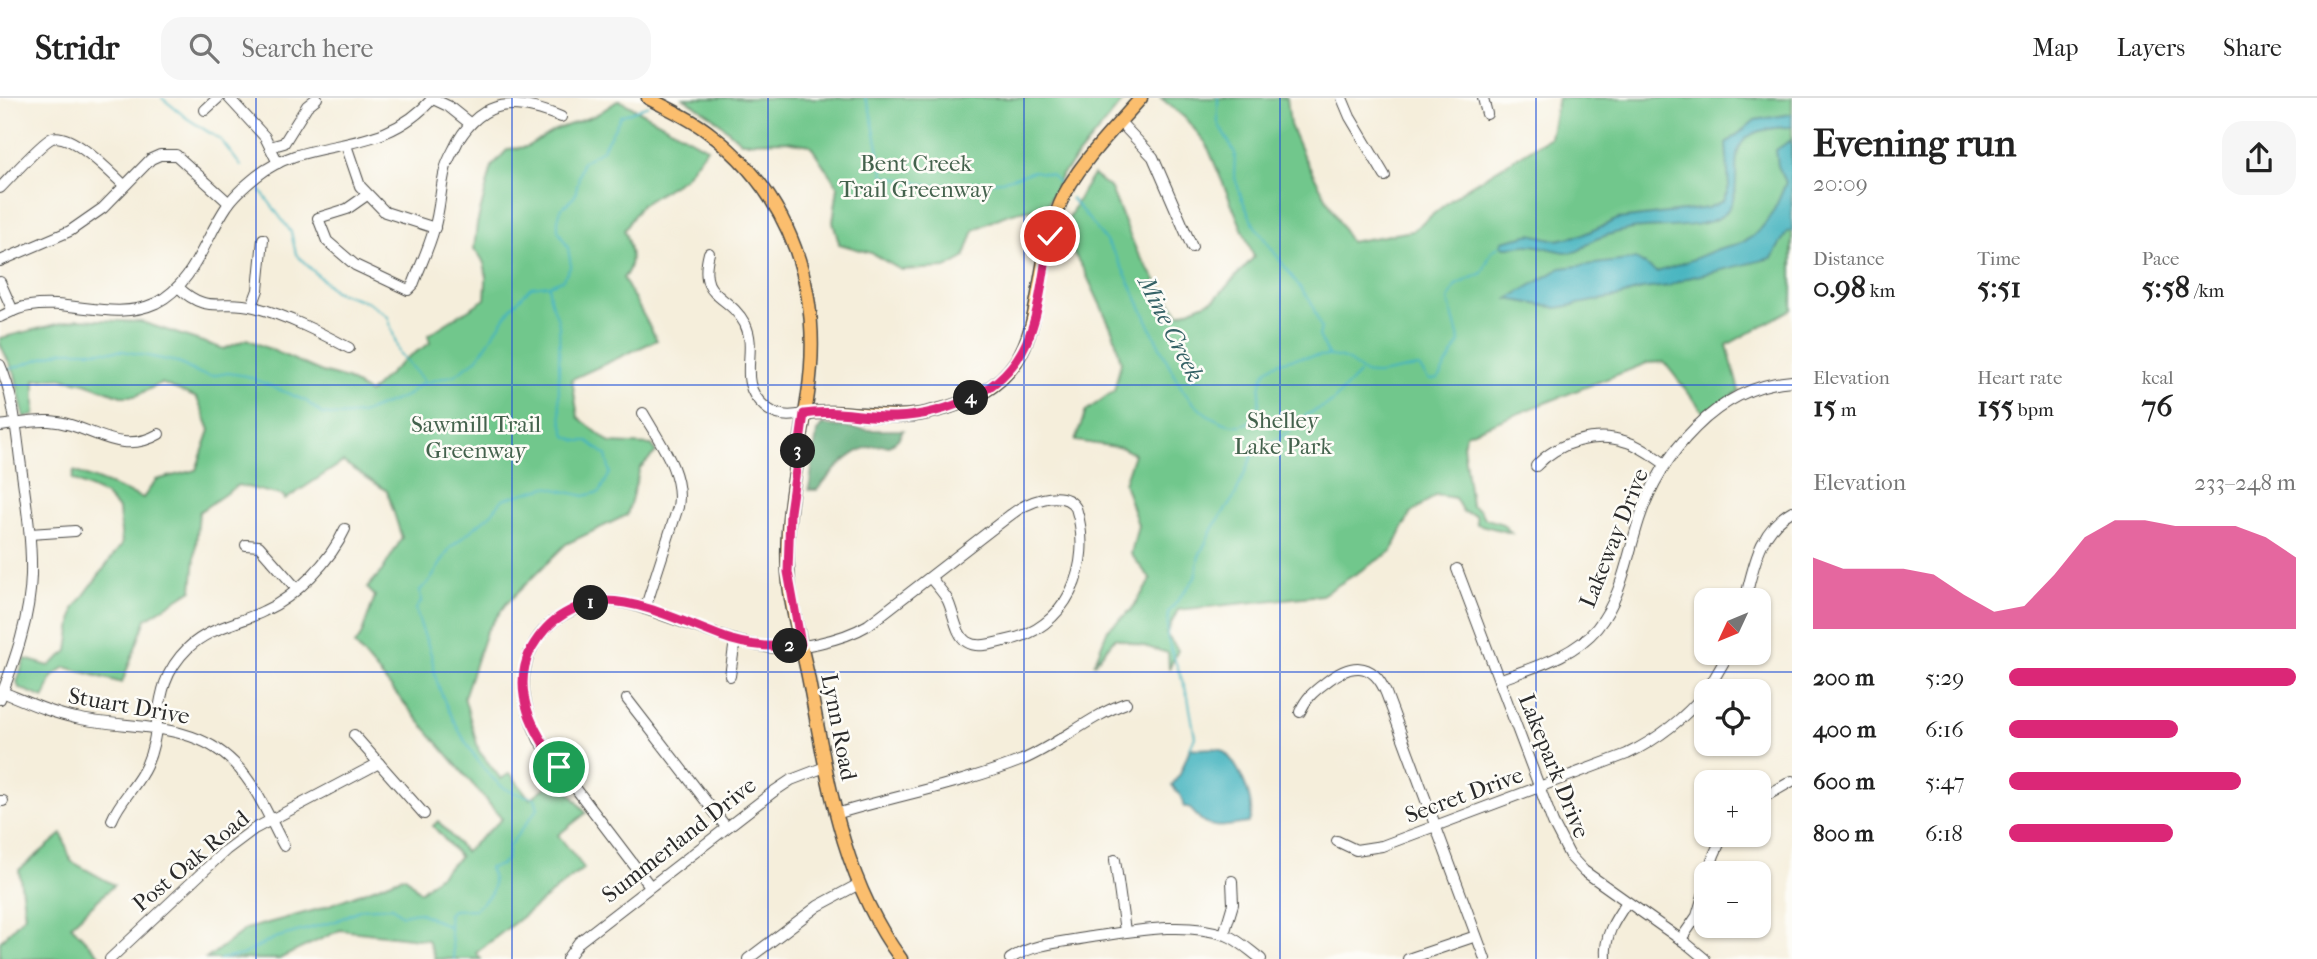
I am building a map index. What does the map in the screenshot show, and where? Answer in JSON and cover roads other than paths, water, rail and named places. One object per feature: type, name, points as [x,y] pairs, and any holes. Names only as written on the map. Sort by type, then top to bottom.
[{"type":"main road","name":"Lynn Road","points":[[648,98],[693,122],[728,149],[761,185],[779,212],[797,252],[807,285],[813,335],[811,367],[790,512],[788,572],[835,814],[859,884],[888,942],[901,959]]},
{"type":"main road","points":[[804,414],[825,411],[880,417],[925,414],[961,403],[1004,377],[1020,358],[1030,335],[1050,236],[1065,192],[1141,98]]},
{"type":"street","points":[[205,110],[218,98]]},
{"type":"street","points":[[229,98],[265,137],[278,163]]},
{"type":"street","points":[[271,147],[284,143],[307,106],[317,98]]},
{"type":"street","points":[[0,317],[33,305],[121,311],[142,308],[157,302],[178,287],[190,272],[229,203],[256,176],[278,163],[310,152],[384,135],[408,122],[432,98],[468,122]]},
{"type":"street","points":[[1342,98],[1350,117],[1385,176]]},
{"type":"street","points":[[1483,98],[1487,114]]},
{"type":"street","points":[[367,195],[347,209],[318,218],[327,242],[355,265],[408,290],[413,285],[435,228],[445,167],[468,122],[476,114],[499,102],[512,100],[535,105],[561,117]]},
{"type":"street","points":[[1120,122],[1153,157],[1192,247]]},
{"type":"street","points":[[0,188],[43,144],[59,137],[67,138],[86,152],[124,185]]},
{"type":"street","points":[[346,145],[355,177],[367,195],[386,212],[435,228]]},
{"type":"street","points":[[0,261],[70,231],[103,208],[151,159],[160,155],[176,155],[229,203]]},
{"type":"street","points":[[252,306],[258,290],[263,239]]},
{"type":"street","points":[[709,253],[706,278],[710,288],[738,315],[746,327],[752,393],[763,406],[778,415],[804,414]]},
{"type":"street","points":[[0,282],[13,311]]},
{"type":"street","points":[[178,287],[188,296],[211,306],[252,306],[300,323],[349,348]]},
{"type":"street","points":[[0,365],[8,386],[16,424],[30,534],[31,578],[24,622],[1,694]]},
{"type":"street","name":"Lakeway Drive","points":[[1499,680],[1566,653],[1595,630],[1615,599],[1646,499],[1665,464],[1694,429],[1728,404],[1758,389],[1792,381]]},
{"type":"street","points":[[643,413],[671,463],[680,492],[645,609]]},
{"type":"street","points":[[0,426],[50,421],[74,425],[100,437],[122,442],[143,443],[159,434]]},
{"type":"street","points":[[1536,466],[1554,450],[1578,441],[1598,438],[1626,442],[1665,464]]},
{"type":"street","points":[[650,886],[540,740],[525,704],[523,681],[526,660],[536,641],[559,617],[595,601],[631,604],[735,640],[781,648],[832,640],[856,632],[931,578],[1014,512],[1031,502],[1054,498],[1076,500],[1081,556],[1079,571],[1071,594],[1046,624],[1018,638],[985,645],[963,645],[948,601],[931,578]]},
{"type":"street","points":[[1748,588],[1762,541],[1774,524],[1792,511]]},
{"type":"street","points":[[112,820],[116,808],[146,766],[160,698],[166,677],[175,663],[202,636],[281,603],[337,547],[345,529]]},
{"type":"street","points":[[30,534],[75,531]]},
{"type":"street","points":[[246,545],[259,546],[297,589]]},
{"type":"street","name":"Lakepark Drive","points":[[1457,569],[1540,787],[1570,856],[1584,871],[1705,959]]},
{"type":"street","points":[[730,676],[735,640]]},
{"type":"street","points":[[1300,712],[1306,699],[1341,671],[1353,667],[1373,673],[1382,684],[1485,959]]},
{"type":"street","name":"Stuart Drive","points":[[1,694],[76,718],[183,733],[205,742],[233,761],[253,787],[284,846]]},
{"type":"street","points":[[627,699],[726,827]]},
{"type":"street","points":[[835,814],[992,771],[1048,748],[1111,708],[1126,703]]},
{"type":"street","name":"Secret Drive","points":[[1338,841],[1350,849],[1372,849],[1627,754],[1649,743],[1694,706]]},
{"type":"street","points":[[354,735],[424,814]]},
{"type":"street","name":"Post Oak Road","points":[[110,959],[226,850],[270,820],[379,763]]},
{"type":"street","name":"Summerland Drive","points":[[567,959],[579,942],[726,827],[791,780],[825,767]]},
{"type":"street","points":[[1771,793],[1792,781]]},
{"type":"street","points":[[1115,860],[1125,931]]},
{"type":"street","points":[[1224,934],[1233,904],[1232,881]]},
{"type":"street","points":[[748,959],[818,906],[859,884]]},
{"type":"street","points":[[1606,959],[1608,934],[1613,921],[1627,902]]},
{"type":"street","points":[[1681,939],[1694,920]]},
{"type":"street","points":[[1010,959],[1023,951],[1042,946],[1125,931],[1179,929],[1224,934],[1261,959]]},
{"type":"street","points":[[1408,959],[1476,936]]},
{"type":"water","points":[[1792,114],[1792,127],[1765,130],[1749,136],[1740,146],[1733,200],[1725,213],[1717,218],[1695,225],[1623,231],[1596,239],[1574,252],[1533,245],[1501,246],[1502,241],[1531,234],[1556,240],[1582,235],[1618,219],[1708,208],[1723,201],[1729,187],[1726,144],[1755,120]]},
{"type":"water","points":[[1791,140],[1792,231],[1787,232],[1772,258],[1688,278],[1669,286],[1642,289],[1621,296],[1557,308],[1508,299],[1561,268],[1636,259],[1656,272],[1745,241],[1766,223],[1779,199],[1786,182],[1778,166],[1776,150]]},
{"type":"water","points":[[1190,748],[1219,749],[1226,753],[1239,771],[1249,795],[1251,816],[1248,823],[1208,825],[1188,807],[1184,807],[1181,797],[1172,785],[1180,774]]},
{"type":"waterway","points":[[162,98],[221,140],[241,166]]},
{"type":"waterway","name":"Mine Creek","points":[[865,98],[884,176],[932,186],[1001,181],[1034,171],[1052,175],[1063,188]]},
{"type":"waterway","points":[[1218,98],[1218,123],[1235,153],[1234,175],[1242,199],[1254,225],[1311,302],[1321,328],[1319,336],[1329,356]]},
{"type":"waterway","name":"Mine Creek","points":[[454,959],[448,914],[452,910],[475,909],[489,895],[493,887],[489,868],[501,865],[507,859],[509,846],[538,808],[535,798],[507,790],[490,775],[471,751],[455,723],[437,682],[417,614],[416,609],[421,602],[420,590],[430,581],[450,548],[491,514],[503,499],[547,487],[584,496],[600,492],[610,473],[606,455],[588,441],[578,441],[566,436],[559,396],[559,327],[549,285],[562,280],[571,266],[568,248],[558,230],[558,220],[561,209],[575,196],[582,162],[602,150],[621,116],[648,105]]},
{"type":"waterway","points":[[261,191],[291,232],[296,254],[334,291],[368,302],[388,317],[399,353],[425,382]]},
{"type":"waterway","name":"Mine Creek","points":[[1071,198],[1116,256],[1185,394],[1208,415],[1234,425],[1242,425],[1254,417],[1262,381],[1268,369],[1296,358],[1321,356],[1342,359],[1368,374],[1419,367],[1429,380],[1438,379],[1460,342],[1448,300],[1456,285],[1482,273],[1492,251],[1500,246]]},
{"type":"waterway","points":[[7,370],[63,351],[123,351],[177,362],[197,373],[211,376],[228,373],[247,376],[306,401],[322,414],[361,414],[408,395],[420,384],[455,375],[477,359],[511,308],[531,287],[548,285]]},
{"type":"waterway","points":[[1190,748],[1195,737],[1188,697],[1167,638],[1168,613],[1195,578],[1199,556],[1214,526],[1235,496],[1252,456],[1289,431],[1306,415],[1331,403],[1359,374]]},
{"type":"waterway","points":[[220,959],[242,955],[275,938],[336,921],[361,909],[392,907],[402,915],[418,912],[450,927]]},
{"type":"park label","name":"Bent Creek Trail Greenway","points":[[916,176]]},
{"type":"park label","name":"Shelley Lake Park","points":[[1283,433]]},
{"type":"park label","name":"Sawmill Trail Greenway","points":[[476,437]]}]
